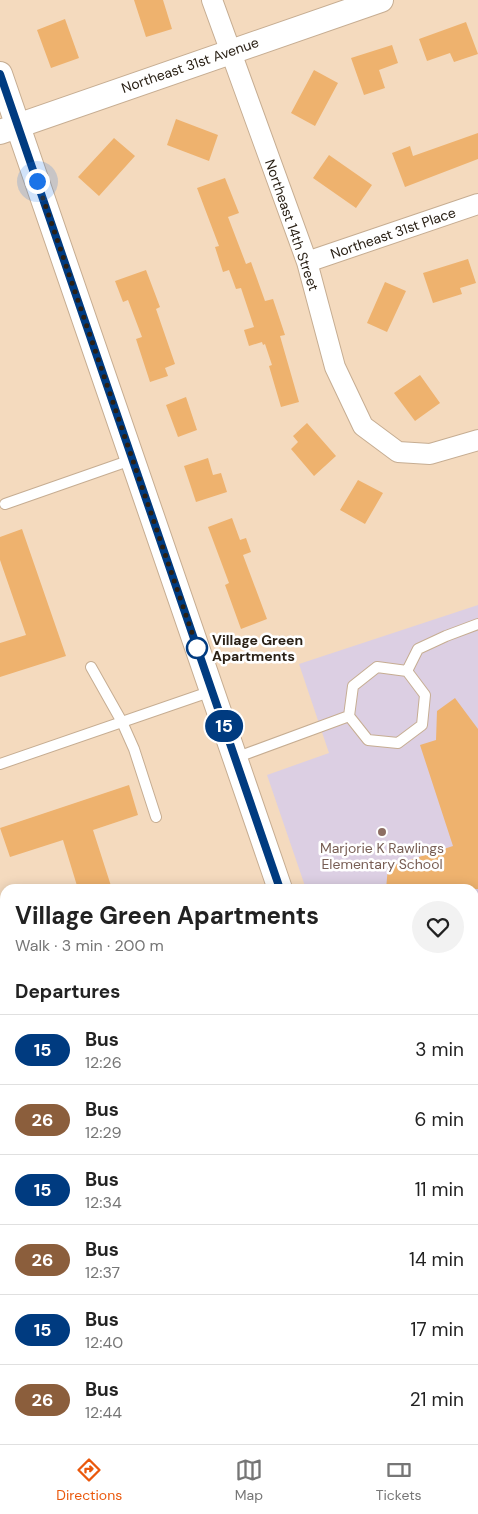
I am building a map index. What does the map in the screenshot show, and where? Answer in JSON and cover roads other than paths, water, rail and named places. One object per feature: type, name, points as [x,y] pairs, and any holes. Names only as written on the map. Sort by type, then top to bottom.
[{"type":"street","name":"Northeast 14th Street","points":[[212,0],[307,262],[335,367],[363,426],[398,452],[430,454],[478,440]]},
{"type":"street","name":"Northeast 31st Avenue","points":[[9,129],[381,0]]},
{"type":"street","points":[[0,74],[9,129],[131,460],[278,884]]},
{"type":"street","name":"Northeast 31st Place","points":[[307,262],[478,204]]},
{"type":"lane","points":[[6,504],[131,460]]},
{"type":"lane","points":[[407,671],[418,649],[478,624]]},
{"type":"lane","points":[[91,667],[122,722],[134,749],[156,816]]},
{"type":"lane","points":[[377,667],[407,671],[425,695],[422,725],[398,743],[368,740],[349,716],[353,686],[377,667]]},
{"type":"lane","points":[[0,764],[212,691]]},
{"type":"lane","points":[[235,758],[349,716]]},
{"type":"place","name":"Village Green Apartments","points":[[197,648]]},
{"type":"place","name":"Marjorie K Rawlings Elementary School","points":[[382,832]]}]
